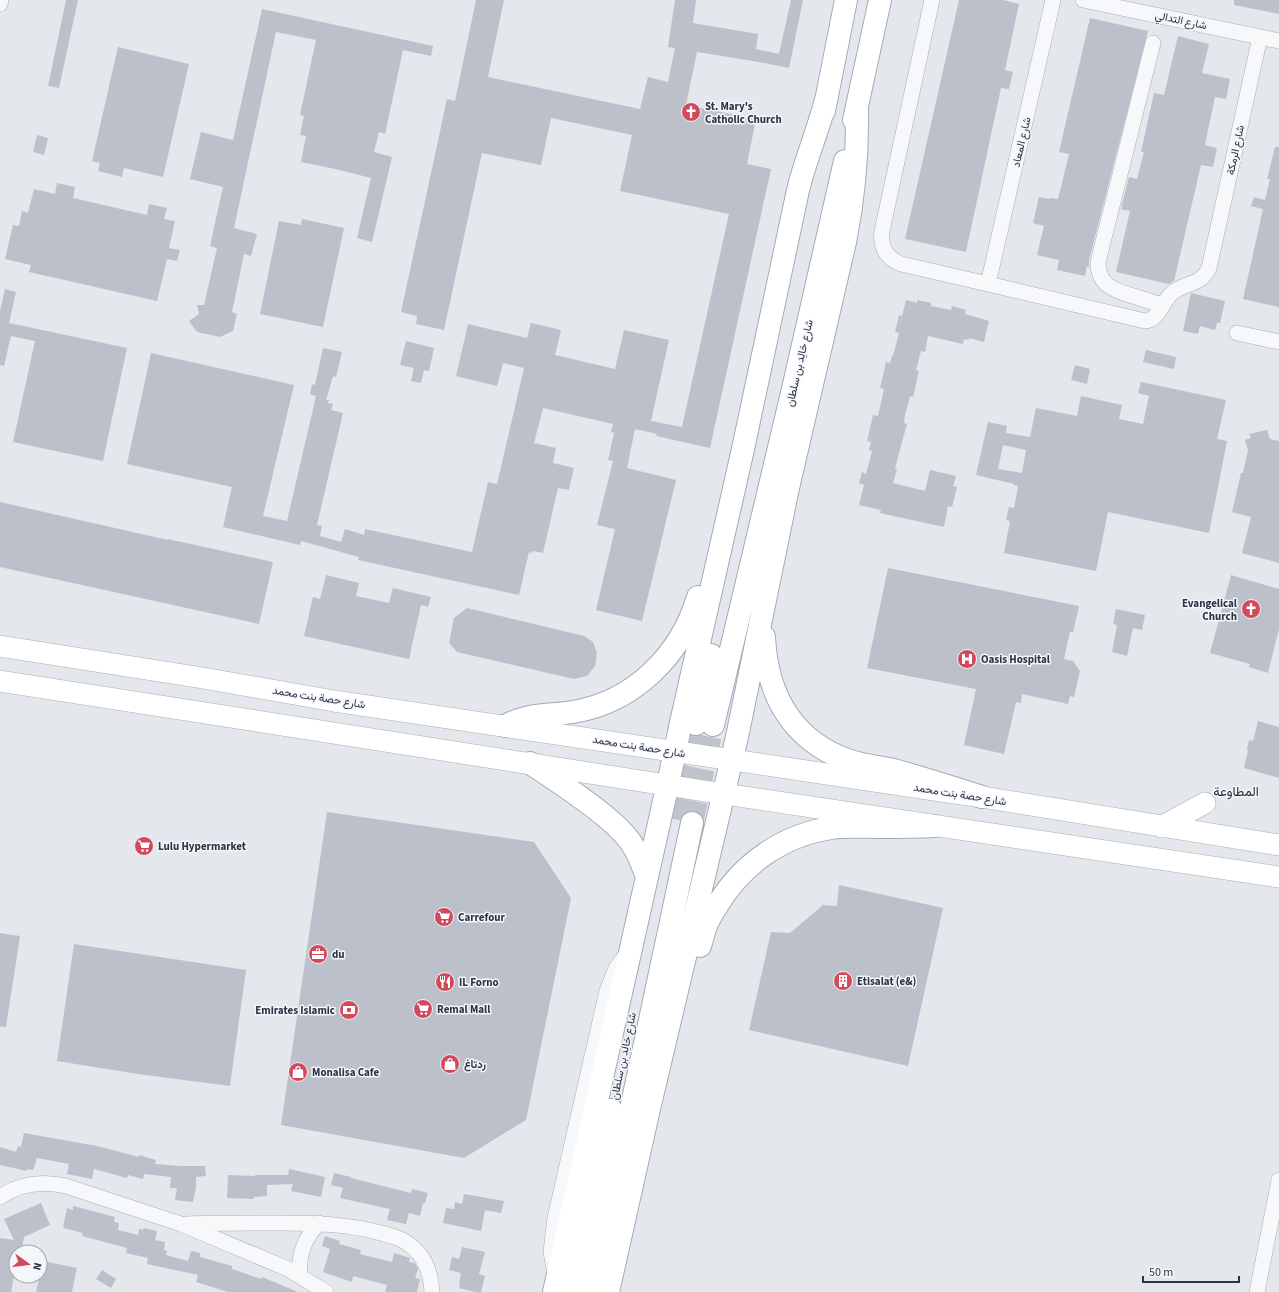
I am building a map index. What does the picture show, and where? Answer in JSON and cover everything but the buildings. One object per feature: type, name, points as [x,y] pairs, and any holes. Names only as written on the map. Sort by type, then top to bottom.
[{"type":"main road","name":"شارع خالِد بن سلطان","points":[[846,0],[791,294],[705,725],[792,393],[880,0]]},
{"type":"main road","points":[[561,1288],[631,948],[745,441],[798,190],[807,158],[819,127],[827,96]]},
{"type":"main road","points":[[608,1292],[649,1109],[724,794],[788,488],[850,216],[856,164],[857,106]]},
{"type":"main road","points":[[505,726],[521,718],[530,716],[587,709],[615,699],[641,683],[662,663],[678,641],[691,618],[706,576],[720,549]]},
{"type":"main road","points":[[763,608],[766,665],[773,689],[784,712],[804,734],[817,745],[852,762],[920,777],[982,798]]},
{"type":"main road","name":"شارع حصة بنت محمد","points":[[0,646],[334,700],[982,798],[1279,845]]},
{"type":"main road","points":[[0,681],[724,794],[1279,877]]},
{"type":"main road","points":[[530,763],[580,796],[616,826],[629,839],[635,848],[647,877]]},
{"type":"main road","points":[[1161,827],[1205,803]]},
{"type":"main road","name":"شارع خالِد بن سلطان","points":[[561,1288],[683,821],[592,1292]]},
{"type":"main road","points":[[649,1109],[661,1079],[707,924],[724,895],[744,871],[756,860],[778,846],[799,836],[815,831],[848,826],[935,826]]},
{"type":"street","points":[[0,4],[1,0]]},
{"type":"street","points":[[932,0],[882,231],[882,245],[889,257],[901,264],[1145,321],[1155,317],[1162,305],[1114,290],[1104,282],[1098,267],[1098,262],[1153,43]]},
{"type":"street","name":"شارع المعاد","points":[[988,284],[1053,0]]},
{"type":"street","name":"شارع التدالي","points":[[1083,0],[1279,41]]},
{"type":"street","name":"شارع الرمكة","points":[[1162,305],[1167,298],[1179,288],[1202,279],[1210,264],[1260,37]]},
{"type":"street","points":[[1237,333],[1279,342]]},
{"type":"street","points":[[1257,1292],[1279,1180]]},
{"type":"street","points":[[0,1197],[10,1190],[28,1185],[47,1183],[66,1186],[181,1224],[269,1260],[300,1276],[326,1292]]},
{"type":"street","points":[[238,1248],[238,1236],[243,1223]]},
{"type":"street","points":[[181,1224],[319,1223],[353,1227],[394,1236],[404,1241],[420,1255],[426,1263],[432,1292]]},
{"type":"street","points":[[300,1276],[300,1257],[302,1248],[312,1231],[319,1223]]},
{"type":"tunnel","points":[[674,819],[696,724]]},
{"type":"tunnel","points":[[692,823],[713,725]]},
{"type":"place","name":"St. Mary's Catholic Church","points":[[691,112]]},
{"type":"place","name":"Evangelical Church","points":[[1251,609]]},
{"type":"place","name":"Oasis Hospital","points":[[967,659]]},
{"type":"place","name":"Lulu Hypermarket","points":[[144,846]]},
{"type":"place","name":"Carrefour","points":[[444,917]]},
{"type":"place","name":"du","points":[[318,954]]},
{"type":"place","name":"Etisalat (e&)","points":[[843,981]]},
{"type":"place","name":"IL Forno","points":[[445,982]]},
{"type":"place","name":"Remal Mall","points":[[423,1009]]},
{"type":"place","name":"Emirates Islamic","points":[[349,1010]]},
{"type":"place","name":"ردتاغ","points":[[450,1064]]},
{"type":"place","name":"Monalisa Cafe","points":[[298,1072]]},
{"type":"district","name":"المطاوعة","points":[[1236,791]]}]
